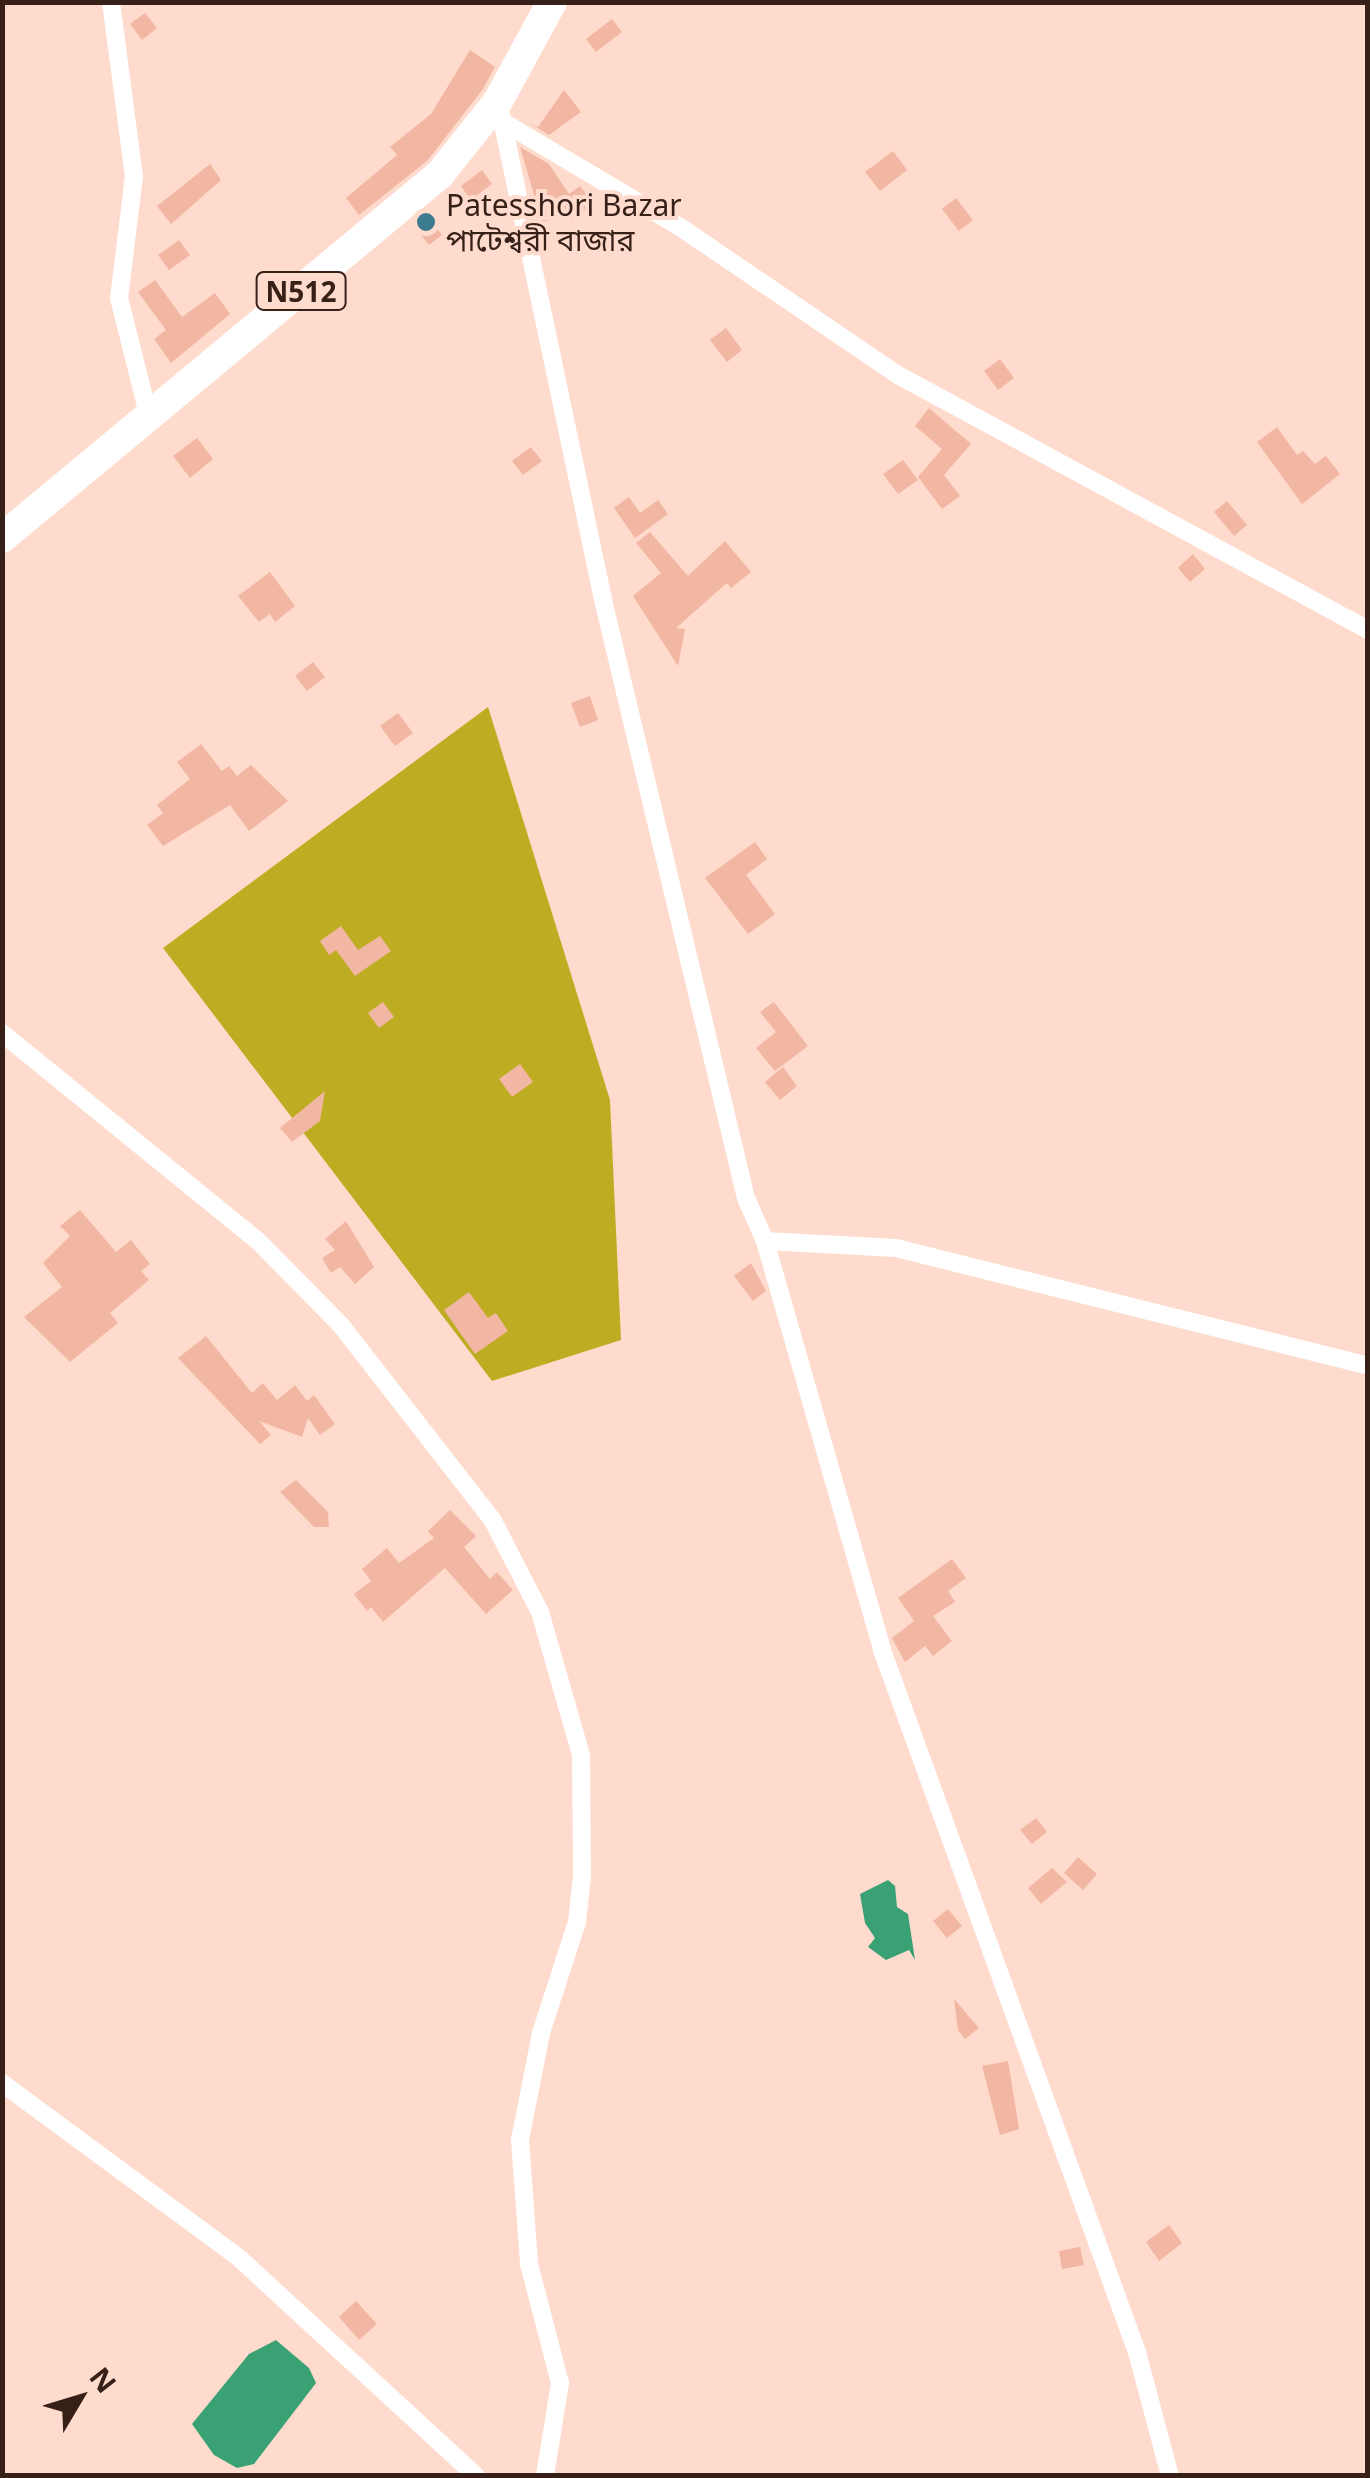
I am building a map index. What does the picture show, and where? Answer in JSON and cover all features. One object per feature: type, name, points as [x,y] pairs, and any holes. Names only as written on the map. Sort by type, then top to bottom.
[{"type":"highway","name":"N512","points":[[2,538],[440,174],[498,110],[552,2]]},
{"type":"street","points":[[111,2],[134,176],[119,298],[149,417]]},
{"type":"street","points":[[498,110],[898,374],[1368,630]]},
{"type":"street","points":[[498,110],[664,853],[746,1198],[765,1240],[882,1650],[1137,2352],[1170,2476]]},
{"type":"street","points":[[2,1034],[259,1242],[340,1324],[492,1519],[540,1612],[581,1755],[582,1876],[578,1922],[541,2033],[520,2140],[529,2264],[560,2383],[545,2476]]},
{"type":"street","points":[[765,1240],[896,1248],[1368,1366]]},
{"type":"street","points":[[2,2083],[238,2256],[476,2476]]},
{"type":"shaded area","points":[[488,707],[610,1100],[621,1340],[492,1381],[163,948]]},
{"type":"shaded area","points":[[888,1880],[895,1886],[897,1907],[908,1914],[915,1960],[909,1950],[886,1960],[868,1947],[875,1938],[865,1923],[860,1894]]},
{"type":"shaded area","points":[[276,2340],[309,2368],[316,2383],[254,2464],[237,2468],[214,2455],[192,2424],[249,2354]]},
{"type":"building","points":[[145,13],[157,28],[142,40],[130,24]]},
{"type":"building","points":[[612,19],[622,32],[596,52],[586,39]]},
{"type":"building","points":[[470,50],[495,67],[483,89],[427,161],[359,215],[346,198],[397,155],[390,147],[431,114]]},
{"type":"building","points":[[564,90],[581,112],[549,135],[528,122],[538,127]]},
{"type":"building","points":[[520,147],[549,164],[569,194],[580,186],[593,203],[572,219],[568,214],[542,222]]},
{"type":"building","points":[[893,151],[907,170],[880,191],[865,172]]},
{"type":"building","points":[[210,164],[221,180],[171,224],[157,206]]},
{"type":"building","points":[[482,170],[492,184],[471,200],[461,186]]},
{"type":"building","points":[[956,198],[973,220],[959,231],[942,209]]},
{"type":"building","points":[[427,214],[442,235],[429,245],[413,225]]},
{"type":"building","points":[[179,240],[190,255],[169,270],[158,255]]},
{"type":"building","points":[[155,280],[182,317],[215,293],[230,314],[171,363],[154,339],[166,330],[138,292]]},
{"type":"building","points":[[726,328],[742,350],[727,362],[710,340]]},
{"type":"building","points":[[1000,359],[1014,378],[998,390],[984,371]]},
{"type":"building","points":[[929,408],[971,444],[944,475],[960,496],[942,509],[918,477],[942,449],[915,426]]},
{"type":"building","points":[[1277,427],[1297,455],[1303,451],[1315,464],[1326,456],[1340,474],[1302,504],[1257,442]]},
{"type":"building","points":[[197,438],[213,459],[190,478],[173,456]]},
{"type":"building","points":[[531,447],[542,461],[523,475],[512,461]]},
{"type":"building","points":[[903,460],[918,480],[898,494],[883,474]]},
{"type":"building","points":[[629,497],[640,513],[658,500],[668,514],[635,538],[614,508]]},
{"type":"building","points":[[1227,501],[1247,525],[1234,536],[1214,512]]},
{"type":"building","points":[[650,532],[688,576],[725,541],[751,572],[731,588],[727,583],[676,628],[685,629],[678,666],[633,596],[661,573],[636,543]]},
{"type":"building","points":[[1193,554],[1205,569],[1190,582],[1178,568]]},
{"type":"building","points":[[270,572],[295,606],[275,622],[270,614],[259,622],[238,596]]},
{"type":"building","points":[[313,662],[325,677],[307,691],[295,676]]},
{"type":"building","points":[[590,696],[598,720],[580,727],[571,703]]},
{"type":"building","points":[[398,713],[413,733],[395,746],[380,726]]},
{"type":"building","points":[[201,744],[222,771],[229,766],[237,776],[251,765],[288,801],[249,831],[230,805],[163,846],[147,825],[163,813],[157,805],[190,779],[177,762]]},
{"type":"building","points":[[755,842],[767,859],[746,875],[775,914],[748,934],[705,878]]},
{"type":"building","points":[[341,926],[358,950],[380,936],[391,951],[355,976],[336,950],[329,955],[320,941]]},
{"type":"building","points":[[383,1002],[394,1017],[379,1028],[368,1013]]},
{"type":"building","points":[[774,1002],[808,1046],[775,1071],[756,1048],[776,1032],[760,1012]]},
{"type":"building","points":[[520,1064],[533,1082],[512,1097],[499,1079]]},
{"type":"building","points":[[783,1067],[797,1086],[780,1100],[765,1082]]},
{"type":"building","points":[[325,1091],[320,1121],[292,1142],[280,1128]]},
{"type":"building","points":[[80,1210],[116,1252],[131,1240],[150,1264],[141,1271],[149,1280],[110,1313],[118,1323],[70,1362],[24,1317],[62,1287],[43,1263],[70,1236],[60,1226]]},
{"type":"building","points":[[346,1221],[374,1267],[355,1284],[340,1267],[331,1273],[322,1258],[335,1250],[325,1239]]},
{"type":"building","points":[[751,1263],[766,1291],[753,1301],[734,1276]]},
{"type":"building","points":[[469,1292],[488,1318],[496,1313],[508,1331],[475,1354],[444,1310]]},
{"type":"building","points":[[206,1336],[252,1393],[263,1383],[277,1400],[295,1385],[307,1401],[314,1395],[335,1424],[320,1435],[308,1418],[302,1437],[259,1421],[271,1435],[260,1444],[178,1358]]},
{"type":"building","points":[[296,1480],[328,1512],[329,1527],[314,1527],[280,1492]]},
{"type":"building","points":[[450,1510],[476,1536],[464,1547],[490,1579],[497,1572],[513,1590],[486,1614],[445,1568],[383,1622],[371,1607],[367,1611],[354,1594],[371,1581],[362,1569],[387,1548],[399,1563],[434,1538],[428,1531]]},
{"type":"building","points":[[952,1559],[966,1578],[948,1591],[955,1602],[933,1616],[952,1641],[933,1656],[925,1646],[905,1662],[892,1638],[914,1621],[898,1598]]},
{"type":"building","points":[[1036,1818],[1047,1832],[1032,1844],[1020,1830]]},
{"type":"building","points":[[1078,1857],[1097,1874],[1083,1890],[1064,1873]]},
{"type":"building","points":[[1052,1868],[1067,1882],[1041,1904],[1028,1888]]},
{"type":"building","points":[[948,1909],[962,1926],[947,1938],[933,1921]]},
{"type":"building","points":[[954,1999],[979,2028],[965,2039],[958,2030]]},
{"type":"building","points":[[1008,2061],[1019,2129],[1000,2135],[982,2066]]},
{"type":"building","points":[[1169,2225],[1182,2243],[1159,2261],[1146,2242]]},
{"type":"building","points":[[1080,2247],[1084,2265],[1062,2269],[1059,2251]]},
{"type":"building","points":[[356,2301],[377,2324],[359,2340],[339,2317]]},
{"type":"place","name":"Patesshori Bazar পাটেশ্বরী বাজার","points":[[426,222]]}]
